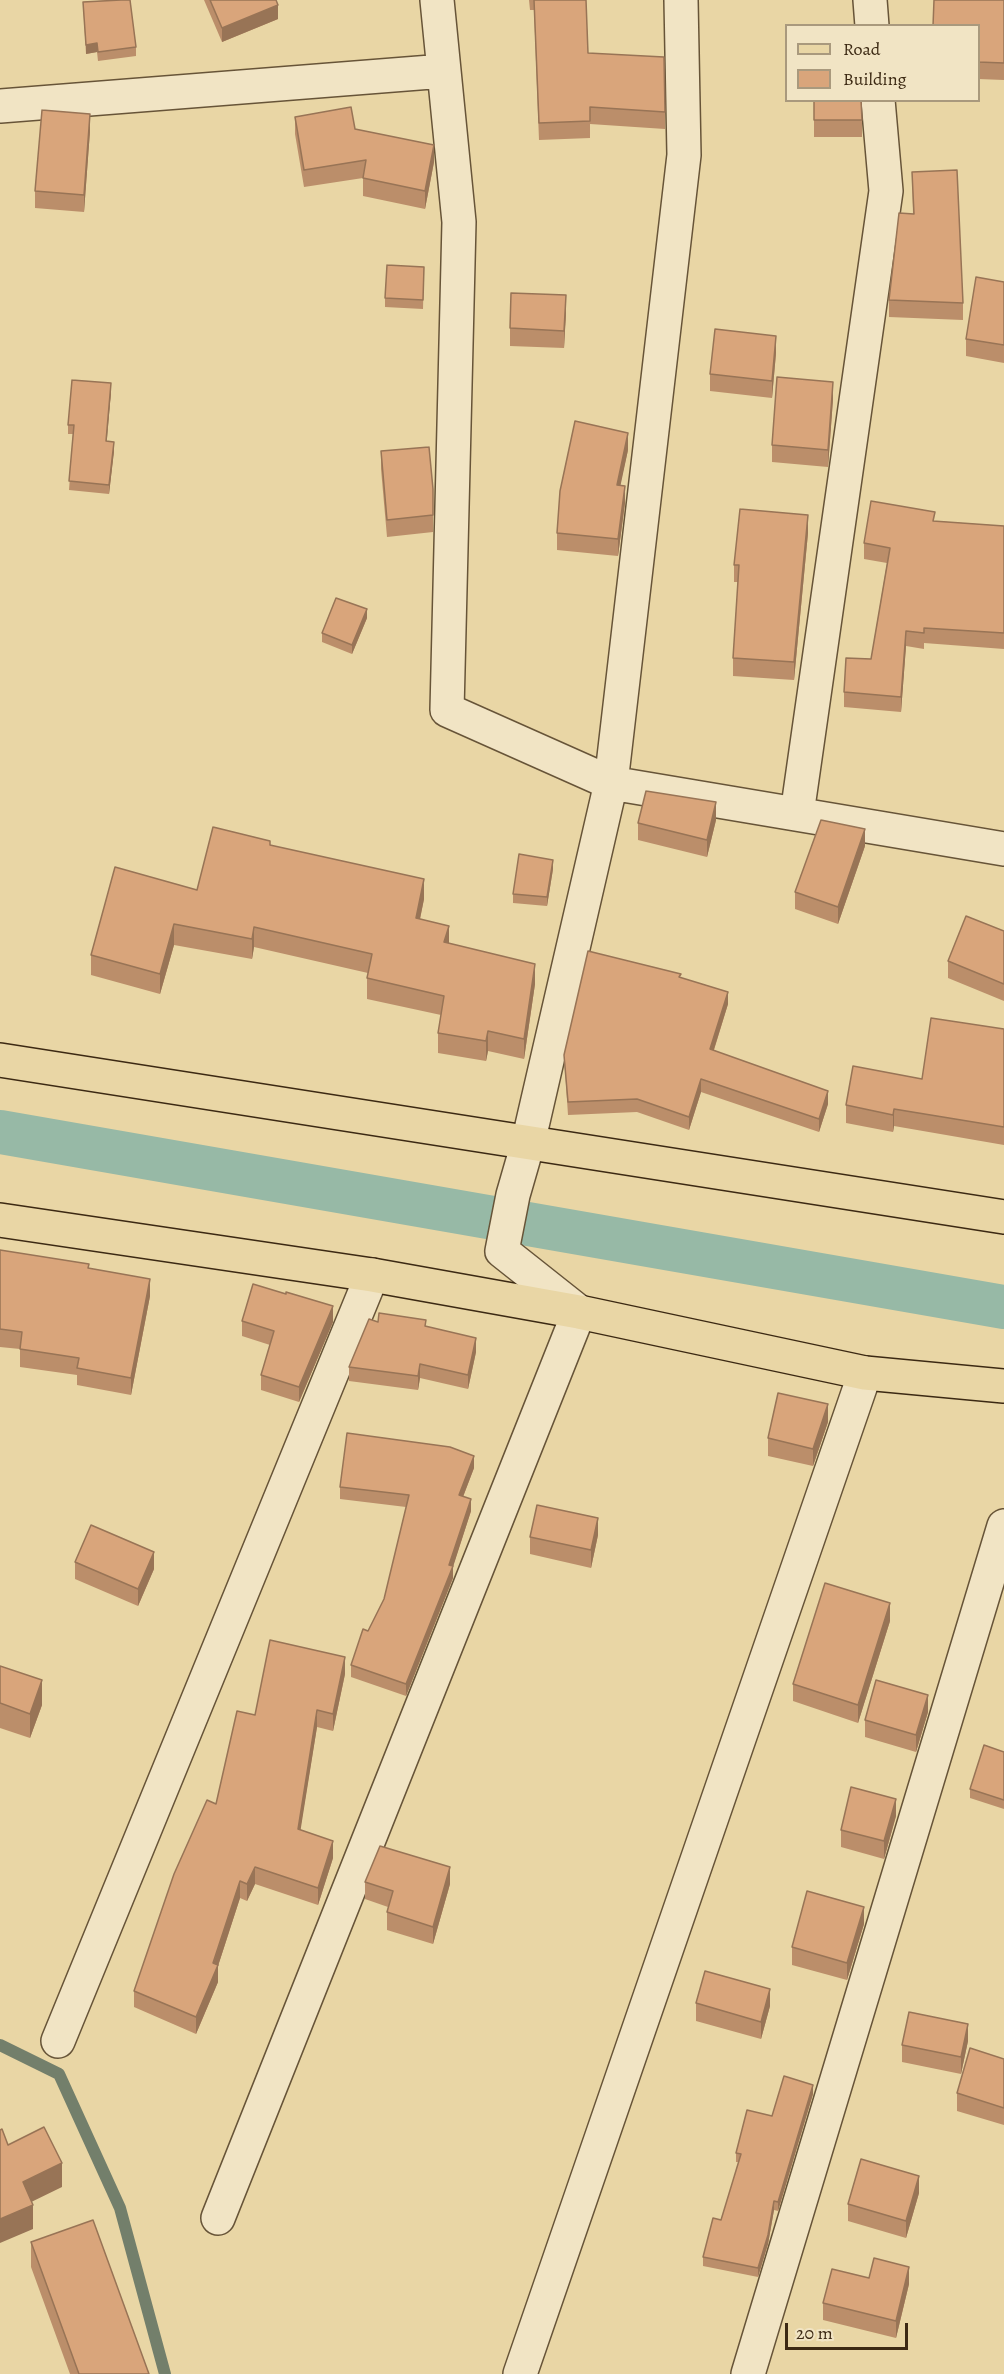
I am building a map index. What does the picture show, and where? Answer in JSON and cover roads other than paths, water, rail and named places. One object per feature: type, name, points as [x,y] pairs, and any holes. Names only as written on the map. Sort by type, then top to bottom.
[{"type":"main road","points":[[0,1060],[1004,1218]]},
{"type":"main road","points":[[0,1220],[372,1275],[579,1312],[865,1373],[1004,1386]]},
{"type":"street","points":[[437,0],[459,222],[447,710],[611,783],[1004,849]]},
{"type":"street","points":[[218,2218],[579,1312],[502,1251],[513,1195],[528,1143],[611,783],[684,155],[681,0]]},
{"type":"street","points":[[870,0],[872,24]]},
{"type":"street","points":[[0,106],[444,71]]},
{"type":"street","points":[[797,814],[886,191],[878,102]]},
{"type":"street","points":[[58,2041],[372,1275]]},
{"type":"street","points":[[520,2374],[865,1373]]},
{"type":"street","points":[[748,2374],[1004,1526]]},
{"type":"waterway","points":[[0,1132],[1004,1307]]},
{"type":"waterway","points":[[0,2045],[59,2074],[120,2208],[165,2374]]}]
